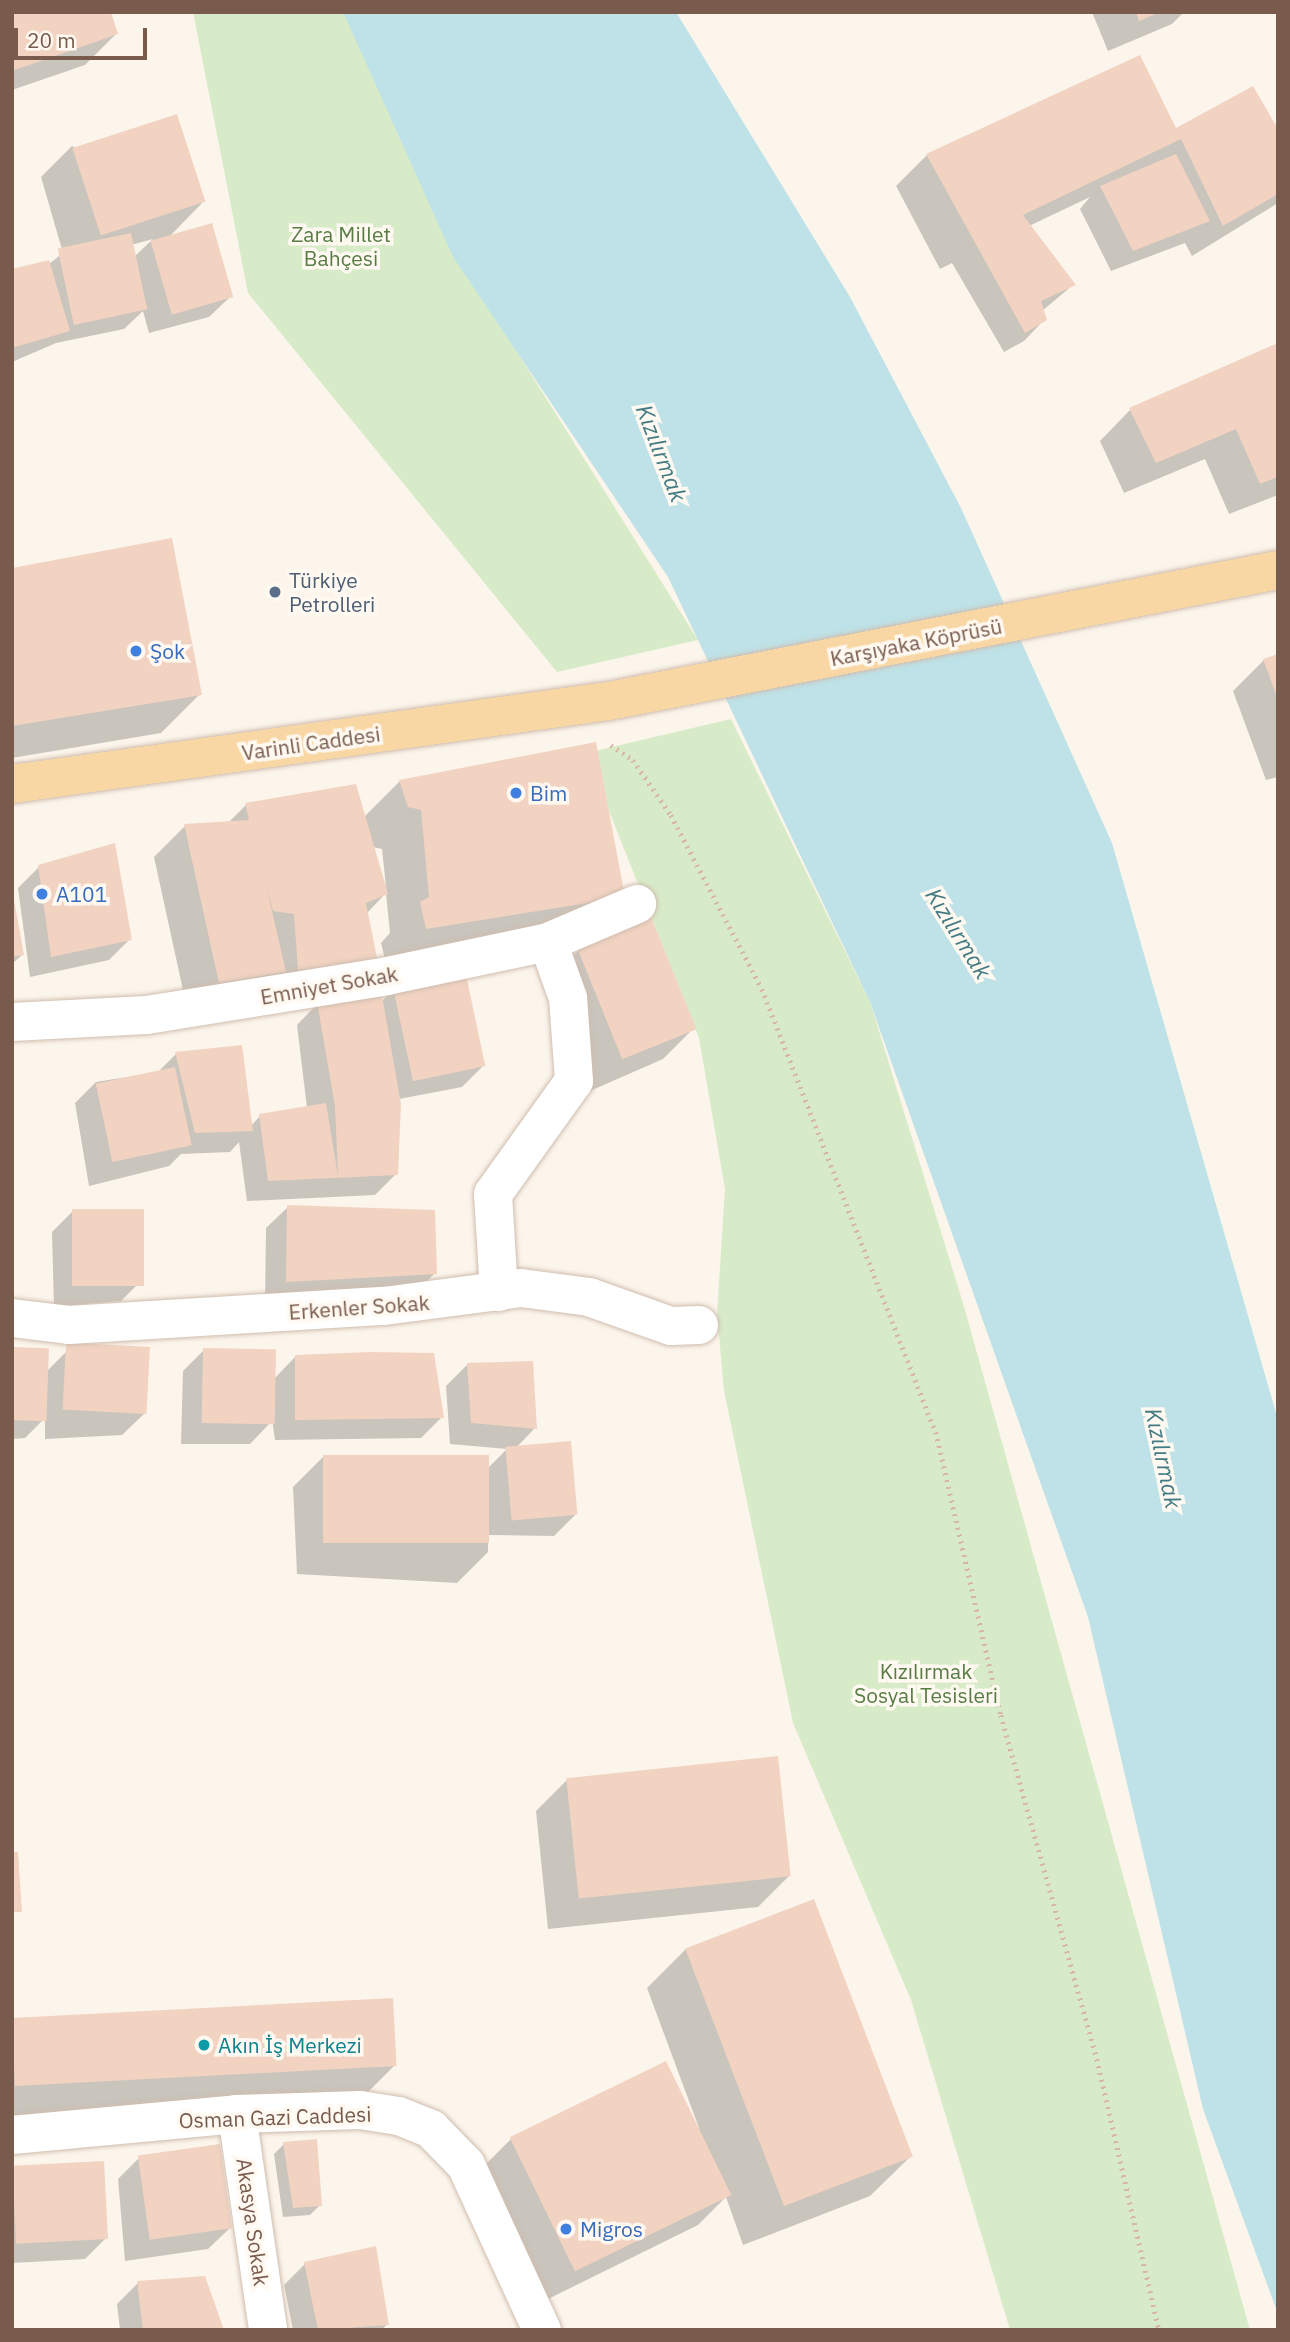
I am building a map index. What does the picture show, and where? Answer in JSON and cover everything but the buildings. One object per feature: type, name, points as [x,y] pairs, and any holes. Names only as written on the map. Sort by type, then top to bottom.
[{"type":"main road","name":"Karşıyaka Köprüsü","points":[[609,701],[1223,583],[1278,570]]},
{"type":"main road","name":"Varinli Caddesi","points":[[12,784],[609,701]]},
{"type":"street","name":"Emniyet Sokak","points":[[12,1022],[147,1015],[548,942],[637,904]]},
{"type":"street","points":[[499,1292],[494,1194],[574,1081],[568,998],[548,942]]},
{"type":"street","name":"Erkenler Sokak","points":[[12,1318],[69,1325],[384,1306],[521,1288],[589,1297],[671,1326],[699,1325]]},
{"type":"street","name":"Osman Gazi Caddesi","points":[[12,2134],[237,2114],[360,2110],[431,2129],[466,2165],[542,2330]]},
{"type":"street","name":"Akasya Sokak","points":[[237,2114],[268,2330]]},
{"type":"path","points":[[558,709],[633,760],[671,815],[762,989],[936,1432],[1008,1741],[1097,2059],[1159,2330]]},
{"type":"green space","name":"Zara Millet Bahçesi","points":[[193,12],[369,12],[443,234],[698,640],[557,672],[248,293]]},
{"type":"green space","name":"Kızılırmak Sosyal Tesisleri","points":[[731,719],[870,1002],[963,1303],[1250,2330],[1010,2330],[911,2000],[793,1723],[724,1391],[717,1313],[725,1189],[699,1038],[586,753]]},
{"type":"water","name":"Kızılırmak","points":[[343,12],[676,12],[850,297],[961,508],[1112,843],[1278,1420],[1278,2314],[1203,2109],[1088,1617],[870,1002],[668,577],[453,257]]},
{"type":"place","name":"Türkiye Petrolleri","points":[[275,592]]},
{"type":"place","name":"Şok","points":[[136,651]]},
{"type":"place","name":"Bim","points":[[516,793]]},
{"type":"place","name":"A101","points":[[42,894]]},
{"type":"place","name":"Akın İş Merkezi","points":[[204,2045]]},
{"type":"place","name":"Migros","points":[[566,2229]]}]
